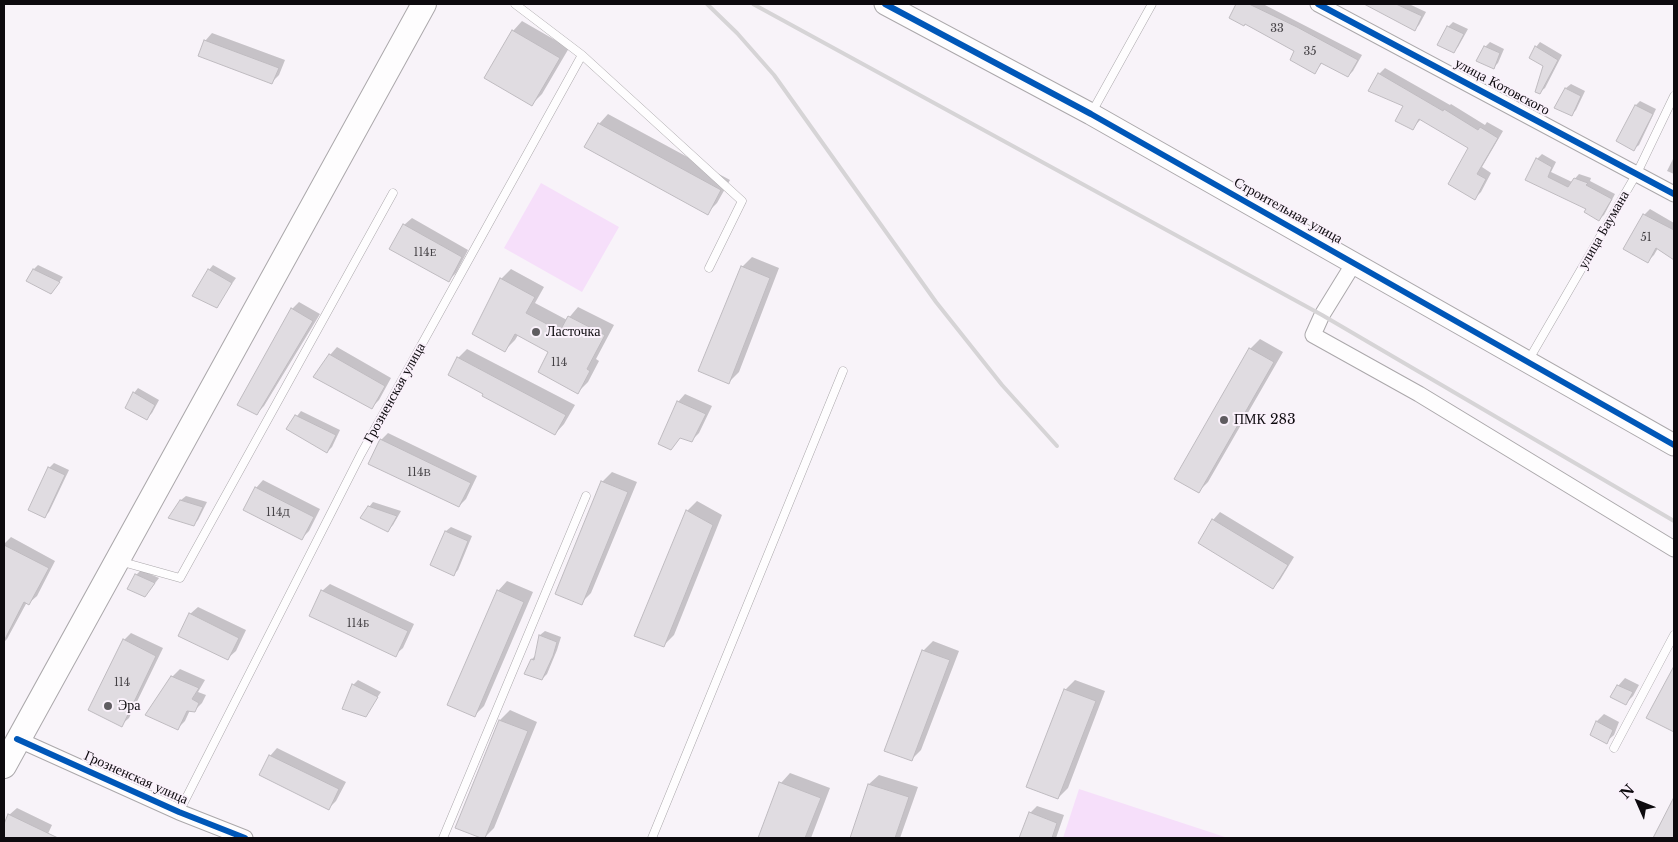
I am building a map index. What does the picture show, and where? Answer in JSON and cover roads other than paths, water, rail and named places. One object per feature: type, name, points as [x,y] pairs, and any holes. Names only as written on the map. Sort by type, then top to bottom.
[{"type":"main road","points":[[4,766],[424,4]]},
{"type":"street","name":"Строительная улица","points":[[885,4],[1091,114],[1528,361],[1674,446]]},
{"type":"street","name":"улица Котовского","points":[[1318,4],[1674,194]]},
{"type":"street","points":[[1354,263],[1322,315],[1313,335],[1419,394],[1674,549]]},
{"type":"street","name":"Грозненская улица","points":[[17,740],[179,812],[244,838]]},
{"type":"lane","points":[[515,4],[582,55],[742,200],[709,268]]},
{"type":"lane","points":[[1091,114],[1152,4]]},
{"type":"lane","name":"Грозненская улица","points":[[179,812],[361,454],[582,55]]},
{"type":"lane","name":"улица Баумана","points":[[1528,361],[1637,173],[1674,96]]},
{"type":"lane","points":[[116,560],[180,578],[393,193]]},
{"type":"lane","points":[[652,838],[843,371]]},
{"type":"lane","points":[[443,838],[586,496]]},
{"type":"lane","points":[[1614,748],[1674,635]]},
{"type":"railway","points":[[707,4],[737,33],[774,75],[936,302],[1002,385],[1057,446]]},
{"type":"railway","points":[[753,4],[1322,315],[1674,521]]},
{"type":"place","name":"Ласточка","points":[[536,332]]},
{"type":"place","name":"ПМК 283","points":[[1224,420]]},
{"type":"place","name":"Эра","points":[[108,706]]}]
